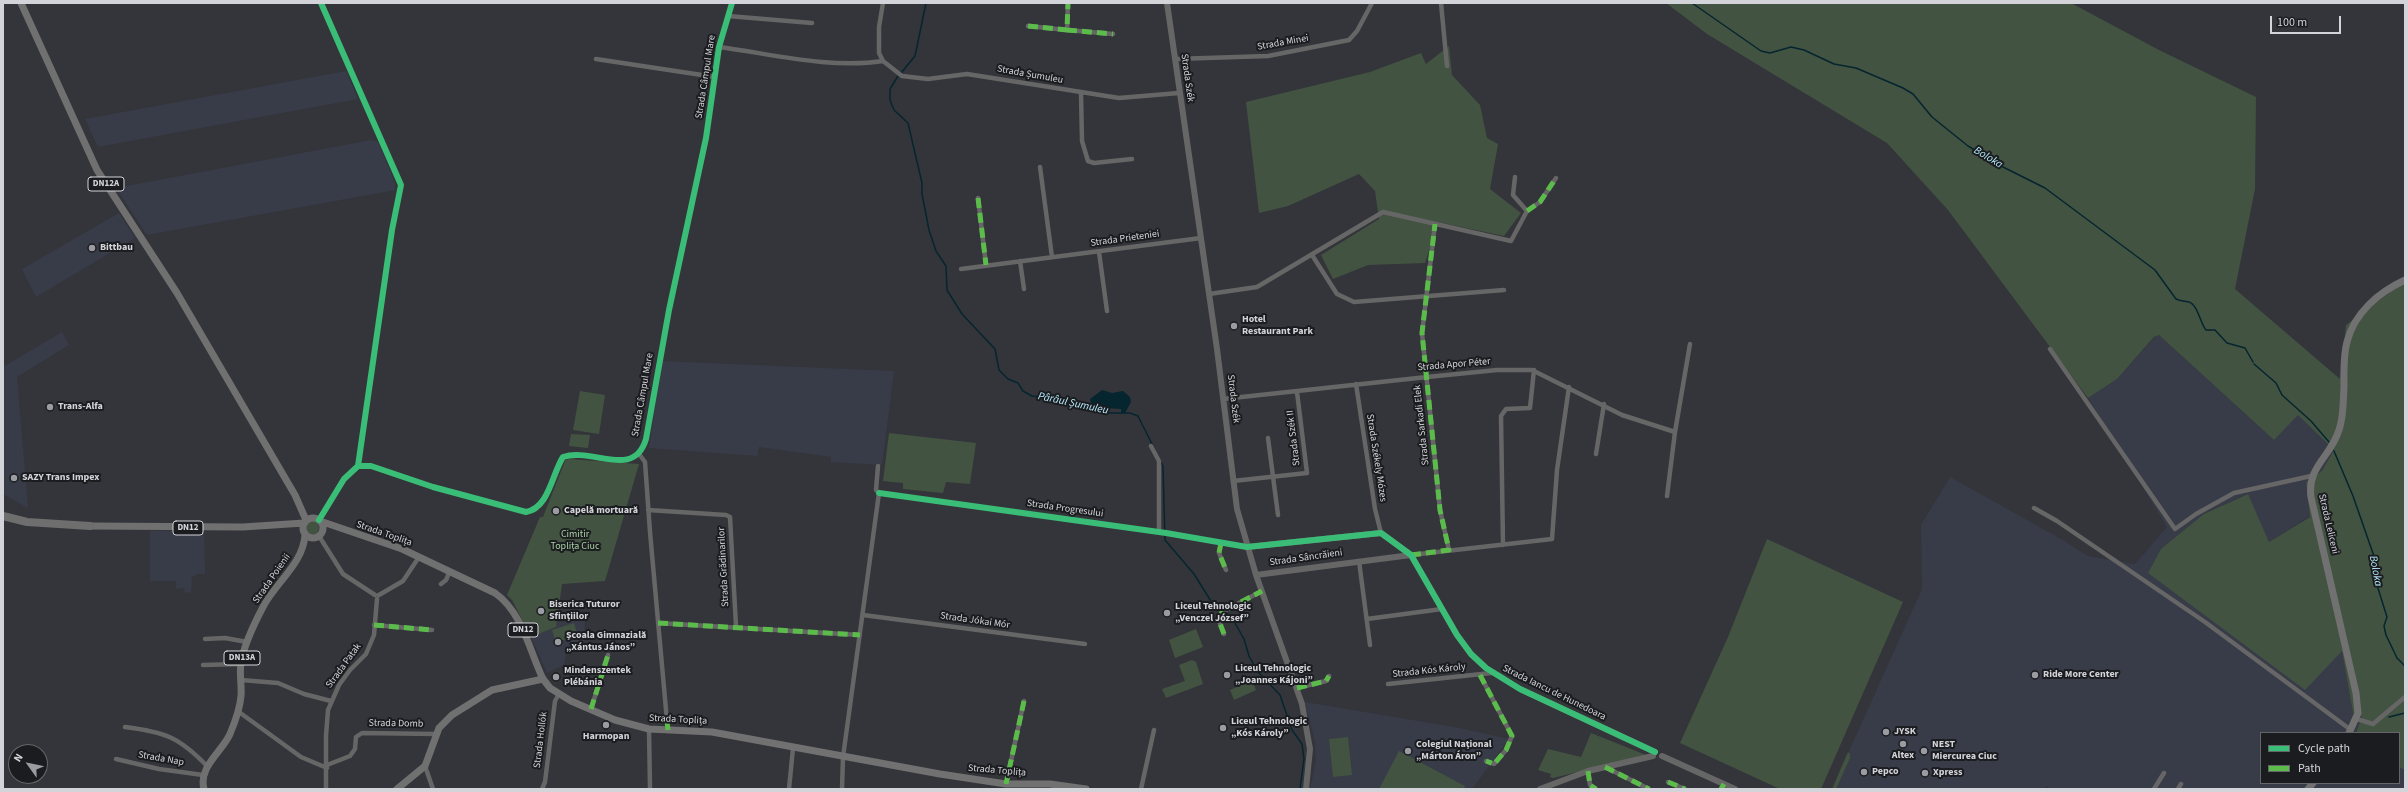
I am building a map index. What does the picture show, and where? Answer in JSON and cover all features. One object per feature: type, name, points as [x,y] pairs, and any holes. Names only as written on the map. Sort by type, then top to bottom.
[{"type":"highway","name":"DN12","points":[[3,516],[27,522],[90,526]]},
{"type":"main road","name":"DN12A","points":[[21,3],[94,165],[181,299],[300,506],[304,527]]},
{"type":"main road","points":[[2311,476],[2331,447],[2340,427],[2345,355],[2350,332],[2379,293],[2405,280]]},
{"type":"main road","name":"Strada Leliceni","points":[[2311,476],[2311,497],[2356,694],[2357,719]]},
{"type":"main road","name":"DN12A","points":[[300,506],[318,520]]},
{"type":"main road","points":[[318,520],[321,533]]},
{"type":"main road","name":"DN12","points":[[90,526],[178,528],[287,525],[304,527],[318,520]]},
{"type":"main road","name":"Strada Toplița","points":[[318,520],[342,530],[396,547],[449,573],[490,590],[506,601],[519,622],[543,679],[559,694],[615,720],[649,729],[712,732],[843,757],[1006,784],[1050,784],[1086,789]]},
{"type":"main road","name":"DN12","points":[[304,527],[310,538],[321,533]]},
{"type":"main road","name":"Strada Poienii","points":[[203,774],[207,766],[224,746],[238,712],[241,680],[240,664],[247,642],[263,606],[302,552],[304,527]]},
{"type":"main road","name":"Strada Toplița","points":[[321,533],[342,530]]},
{"type":"main road","points":[[397,789],[425,766],[436,734],[449,718],[485,693],[502,687],[543,679]]},
{"type":"main road","points":[[2350,732],[2357,719]]},
{"type":"main road","points":[[203,774],[204,789]]},
{"type":"street","points":[[318,520],[344,479],[358,466],[391,238],[401,185],[321,3]]},
{"type":"street","name":"Strada Câmpul Mare","points":[[639,454],[646,439],[668,310],[706,138],[720,47],[732,3]]},
{"type":"street","points":[[720,47],[821,61],[867,63],[883,60],[878,46],[882,3]]},
{"type":"street","points":[[1067,30],[1068,3]]},
{"type":"street","name":"Strada Szék","points":[[1167,3],[1209,294],[1238,516],[1256,575],[1297,688],[1309,743],[1306,789]]},
{"type":"street","name":"Strada Minei","points":[[1174,59],[1268,56],[1350,40],[1357,32],[1372,3]]},
{"type":"street","points":[[1441,3],[1447,66]]},
{"type":"street","points":[[728,16],[812,23]]},
{"type":"street","points":[[1028,26],[1113,34]]},
{"type":"street","points":[[596,59],[715,77]]},
{"type":"street","name":"Strada Șumuleu","points":[[883,60],[902,76],[928,79],[958,74],[972,74],[1119,98],[1179,93]]},
{"type":"street","points":[[1081,93],[1083,149],[1088,161],[1094,163],[1132,159]]},
{"type":"street","points":[[1040,167],[1052,257]]},
{"type":"street","points":[[1515,177],[1513,194],[1527,211]]},
{"type":"street","points":[[1209,294],[1257,287],[1383,212],[1511,241],[1527,211],[1540,202],[1556,178]]},
{"type":"street","points":[[978,198],[986,265]]},
{"type":"street","name":"Strada Sarkadi Elek","points":[[1435,224],[1422,333],[1440,510],[1449,550]]},
{"type":"street","name":"Strada Prieteniei","points":[[961,269],[1201,238]]},
{"type":"street","points":[[1100,252],[1107,311]]},
{"type":"street","points":[[1312,255],[1337,294],[1345,300],[1363,302],[1504,290]]},
{"type":"street","points":[[1020,261],[1024,289]]},
{"type":"street","points":[[1667,496],[1675,432],[1690,344]]},
{"type":"street","points":[[2050,349],[2175,529],[2196,514],[2234,493],[2311,476]]},
{"type":"street","name":"Strada Apor Péter","points":[[1223,399],[1497,370],[1534,370],[1604,404],[1622,415],[1675,432]]},
{"type":"street","points":[[1503,544],[1502,416],[1506,409],[1530,408],[1534,370]]},
{"type":"street","name":"Strada Székely Mózes","points":[[1356,384],[1374,509],[1381,533]]},
{"type":"street","points":[[1411,555],[1552,539],[1557,470],[1569,387]]},
{"type":"street","name":"Strada Szék II","points":[[1233,481],[1307,473],[1297,392]]},
{"type":"street","points":[[1596,454],[1604,404]]},
{"type":"street","points":[[1268,438],[1278,515]]},
{"type":"street","points":[[1151,446],[1159,461],[1162,532]]},
{"type":"street","points":[[358,466],[371,466],[433,487],[526,512],[535,509],[542,501],[563,457],[578,454],[623,460],[639,454],[645,462],[667,721]]},
{"type":"street","points":[[842,789],[843,757],[879,493],[876,490],[878,466]]},
{"type":"street","name":"Strada Progresului","points":[[879,493],[1162,532],[1247,547]]},
{"type":"street","points":[[2034,508],[2057,521],[2205,622],[2350,732]]},
{"type":"street","name":"Strada Grădinarilor","points":[[648,510],[726,515],[730,517],[736,626]]},
{"type":"street","points":[[321,533],[344,574],[377,596],[403,581],[419,557]]},
{"type":"street","points":[[1247,547],[1381,533]]},
{"type":"street","name":"Strada Iancu de Hunedoara","points":[[1381,533],[1411,555],[1463,644],[1491,672],[1520,689],[1654,754],[1660,752],[1662,756],[1723,786]]},
{"type":"street","points":[[1221,543],[1219,553],[1226,570]]},
{"type":"street","name":"Strada Sâncrăieni","points":[[1256,575],[1411,555]]},
{"type":"street","points":[[1359,561],[1370,645]]},
{"type":"street","points":[[441,584],[446,580],[449,573]]},
{"type":"street","points":[[1224,634],[1219,621],[1222,612],[1262,591]]},
{"type":"street","name":"Strada Patak","points":[[326,789],[326,736],[331,701],[346,675],[366,654],[374,635],[377,596]]},
{"type":"street","points":[[1367,619],[1442,609]]},
{"type":"street","name":"Strada Jókai Mór","points":[[863,615],[1084,644]]},
{"type":"street","points":[[658,623],[736,626],[860,635]]},
{"type":"street","points":[[374,625],[432,630]]},
{"type":"street","points":[[205,639],[225,638],[247,642]]},
{"type":"street","points":[[591,709],[608,655]]},
{"type":"street","points":[[203,665],[240,664]]},
{"type":"street","points":[[1480,674],[1491,672]]},
{"type":"street","name":"Strada Kós Károly","points":[[1388,684],[1480,674],[1512,736],[1506,750],[1494,764],[1486,761]]},
{"type":"street","points":[[1297,688],[1326,681],[1329,676]]},
{"type":"street","points":[[241,680],[278,683],[304,694],[331,701]]},
{"type":"street","name":"Strada Hollók","points":[[542,789],[545,782],[555,701],[559,694]]},
{"type":"street","points":[[2357,719],[2372,724],[2405,697]]},
{"type":"street","points":[[1006,784],[1024,701]]},
{"type":"street","points":[[238,712],[301,757],[327,767]]},
{"type":"street","points":[[125,727],[157,731],[171,736],[190,750],[207,766]]},
{"type":"street","points":[[649,729],[650,789]]},
{"type":"street","points":[[1141,789],[1154,730]]},
{"type":"street","name":"Strada Domb","points":[[327,767],[350,756],[355,750],[356,737],[362,733],[436,734]]},
{"type":"street","points":[[790,789],[793,748]]},
{"type":"street","points":[[1540,789],[1588,771],[1654,754]]},
{"type":"street","name":"Strada Nap","points":[[116,759],[158,768],[203,774]]},
{"type":"street","points":[[425,766],[433,789]]},
{"type":"street","points":[[1604,767],[1649,789]]},
{"type":"street","points":[[1588,771],[1590,785],[1596,789]]},
{"type":"street","points":[[2154,789],[2164,773]]},
{"type":"street","points":[[1668,782],[1684,789]]},
{"type":"street","points":[[1723,786],[1735,789]]},
{"type":"shaded area","points":[[346,71],[358,99],[98,147],[85,119]]},
{"type":"shaded area","points":[[371,140],[378,142],[393,178],[396,190],[147,235],[116,188]]},
{"type":"shaded area","points":[[119,213],[135,238],[36,297],[22,269]]},
{"type":"shaded area","points":[[62,332],[69,345],[17,377],[28,508],[3,494],[3,367]]},
{"type":"shaded area","points":[[2159,335],[2274,440],[2298,414],[2334,451],[2322,471],[2306,482],[2310,516],[2269,542],[2247,494],[2204,514],[2342,651],[2353,713],[2362,717],[2356,732],[2260,732],[2260,784],[2400,784],[2400,768],[2405,770],[2405,789],[2051,789],[2046,786],[2045,789],[1832,789],[1922,589],[1921,525],[1950,477],[2061,539],[2088,556],[2135,564],[2167,527],[2088,398],[2117,379],[2155,337]]},
{"type":"shaded area","points":[[662,361],[894,371],[882,465],[831,462],[831,457],[759,447],[757,456],[649,448]]},
{"type":"shaded area","points":[[1102,390],[1112,393],[1123,391],[1130,397],[1131,402],[1125,413],[1121,413],[1121,409],[1105,408],[1091,403],[1090,399]]},
{"type":"shaded area","points":[[150,531],[204,531],[205,574],[196,574],[195,576],[192,576],[191,593],[185,592],[184,588],[176,589],[176,581],[150,581]]},
{"type":"shaded area","name":"Școala Gimnazială „Xántus János”","points":[[585,620],[584,647],[567,650],[564,665],[547,673],[531,637],[556,627],[557,622]]},
{"type":"shaded area","name":"Colegiul Național „Márton Áron”","points":[[1305,702],[1460,728],[1509,739],[1472,789],[1310,789],[1316,760],[1315,742]]},
{"type":"green space","points":[[1666,3],[2071,3],[2159,50],[2256,97],[2255,189],[2235,289],[2340,379],[2346,325],[2405,281],[2405,770],[2400,768],[2400,732],[2356,732],[2362,717],[2353,713],[2342,651],[2305,690],[2148,573],[2161,549],[2204,514],[2248,494],[2269,542],[2310,517],[2306,482],[2322,471],[2334,450],[2298,415],[2274,440],[2159,335],[2154,337],[2117,379],[2088,398],[1948,210],[1887,143],[1707,34]]},
{"type":"green space","points":[[1449,46],[1452,75],[1480,105],[1487,138],[1498,144],[1490,189],[1521,213],[1504,236],[1438,222],[1425,263],[1368,265],[1333,279],[1321,255],[1379,219],[1375,191],[1359,174],[1288,206],[1259,213],[1246,102],[1370,72],[1421,53],[1426,64]]},
{"type":"green space","points":[[580,391],[605,395],[599,434],[573,430]]},
{"type":"green space","points":[[889,433],[976,443],[970,484],[946,482],[943,493],[903,489],[903,483],[883,481]]},
{"type":"green space","points":[[571,434],[590,435],[588,448],[569,446]]},
{"type":"green space","name":"Cimitir Toplița Ciuc","points":[[569,459],[639,464],[605,581],[562,584],[556,627],[531,637],[512,600],[507,595],[540,517],[543,517],[565,461]]},
{"type":"green space","points":[[312,521],[317,523],[319,528],[317,533],[312,535],[307,533],[305,528],[307,523]]},
{"type":"green space","points":[[1767,539],[1903,602],[1821,789],[1780,789],[1680,743],[1728,637]]},
{"type":"green space","points":[[574,623],[578,636],[556,642],[552,630]]},
{"type":"green space","points":[[1196,629],[1203,647],[1175,658],[1169,640]]},
{"type":"green space","points":[[1192,660],[1196,662],[1203,684],[1166,698],[1162,689],[1185,681],[1179,665]]},
{"type":"green space","points":[[1252,680],[1256,690],[1234,700],[1230,690]]},
{"type":"green space","points":[[1591,733],[1646,755],[1553,778],[1550,777],[1551,774],[1538,770],[1548,749],[1581,757]]},
{"type":"green space","points":[[1348,737],[1352,775],[1333,777],[1329,739]]},
{"type":"green space","points":[[1399,751],[1465,786],[1464,789],[1379,789]]},
{"type":"green space","points":[[1848,752],[1850,754],[1850,758],[1836,789],[1832,789]]},
{"type":"waterway","name":"Pârâul Șumuleu","points":[[901,73],[915,56],[926,3]]},
{"type":"waterway","name":"Boloka","points":[[1692,3],[1761,51],[1770,53],[1791,47],[1804,50],[1834,64],[1856,68],[1903,88],[1913,94],[1932,117],[1968,146],[2003,167],[2045,188],[2155,270],[2176,299],[2189,302],[2195,307],[2206,330],[2215,330],[2227,343],[2245,348],[2253,362]]},
{"type":"waterway","name":"Pârâul Șumuleu","points":[[898,76],[890,89],[890,100],[894,110],[908,123],[922,183],[922,194],[929,230],[936,251],[946,266],[947,290],[962,314],[995,349],[999,370],[1008,379],[1018,383],[1023,391],[1032,396],[1057,399],[1107,413],[1130,413],[1138,416],[1163,466],[1165,540],[1194,574],[1214,606],[1231,616],[1244,639],[1249,656],[1258,672],[1280,695],[1292,730],[1302,744],[1304,759],[1300,789]]},
{"type":"waterway","name":"Boloka","points":[[2254,364],[2276,383],[2282,395],[2311,421],[2329,442]]},
{"type":"waterway","name":"Boloka","points":[[2334,451],[2353,496],[2376,562],[2377,585],[2387,617],[2384,626],[2386,635],[2397,658],[2405,666]]},
{"type":"waterway","points":[[2389,717],[2405,713]]},
{"type":"marked path","points":[[1028,26],[1067,30],[1068,3]]},
{"type":"marked path","points":[[1067,30],[1113,34]]},
{"type":"marked path","points":[[1527,211],[1540,202],[1556,178]]},
{"type":"marked path","points":[[978,198],[986,265]]},
{"type":"marked path","points":[[1411,555],[1449,550],[1440,510],[1422,333],[1435,224]]},
{"type":"marked path","points":[[1221,543],[1219,553],[1226,570]]},
{"type":"marked path","points":[[1224,634],[1219,621],[1222,612],[1262,591]]},
{"type":"marked path","points":[[658,623],[860,635]]},
{"type":"marked path","points":[[374,625],[432,630]]},
{"type":"marked path","points":[[591,709],[608,655]]},
{"type":"marked path","points":[[1480,675],[1512,736],[1506,750],[1494,764],[1486,761]]},
{"type":"marked path","points":[[1297,688],[1326,681],[1329,676]]},
{"type":"marked path","points":[[1006,784],[1024,701]]},
{"type":"marked path","points":[[667,721],[668,730]]},
{"type":"marked path","points":[[1605,767],[1649,789]]},
{"type":"marked path","points":[[1588,771],[1590,785],[1596,789]]},
{"type":"marked path","points":[[1668,782],[1685,789]]},
{"type":"marked path","points":[[1721,789],[1724,784]]},
{"type":"cycle path","points":[[321,3],[401,185],[392,230],[358,466]]},
{"type":"cycle path","points":[[319,520],[344,479],[358,466],[371,466],[433,487],[526,512],[534,509],[545,497],[563,457],[574,455],[622,460],[632,458],[640,451],[646,439],[669,310],[706,138],[719,47],[732,3]]},
{"type":"cycle path","points":[[879,493],[1166,533],[1247,547],[1381,533],[1411,555],[1457,635],[1471,654],[1486,668],[1520,689],[1655,752]]},
{"type":"place","name":"Bittbau","points":[[92,248]]},
{"type":"place","name":"Hotel Restaurant Park","points":[[1234,326]]},
{"type":"place","name":"Trans-Alfa","points":[[50,407]]},
{"type":"place","name":"SAZY Trans Impex","points":[[14,478]]},
{"type":"place","name":"Capelă mortuară","points":[[556,511]]},
{"type":"place","name":"Biserica Tuturor Sfințiilor","points":[[541,611]]},
{"type":"place","name":"Liceul Tehnologic „Venczel József”","points":[[1167,613]]},
{"type":"place","name":"Școala Gimnazială „Xántus János”","points":[[558,642]]},
{"type":"place","name":"Liceul Tehnologic „Joannes Kájoni”","points":[[1227,675]]},
{"type":"place","name":"Ride More Center","points":[[2035,675]]},
{"type":"place","name":"Mindenszentek Plébánia","points":[[556,677]]},
{"type":"place","name":"Harmopan","points":[[606,725]]},
{"type":"place","name":"Liceul Tehnologic „Kós Károly”","points":[[1223,728]]},
{"type":"place","name":"JYSK","points":[[1886,732]]},
{"type":"place","name":"Altex","points":[[1903,744]]},
{"type":"place","name":"Colegiul Național „Márton Áron”","points":[[1408,751]]},
{"type":"place","name":"NEST Miercurea Ciuc","points":[[1924,751]]},
{"type":"place","name":"Pepco","points":[[1864,772]]},
{"type":"place","name":"Xpress","points":[[1925,773]]}]
